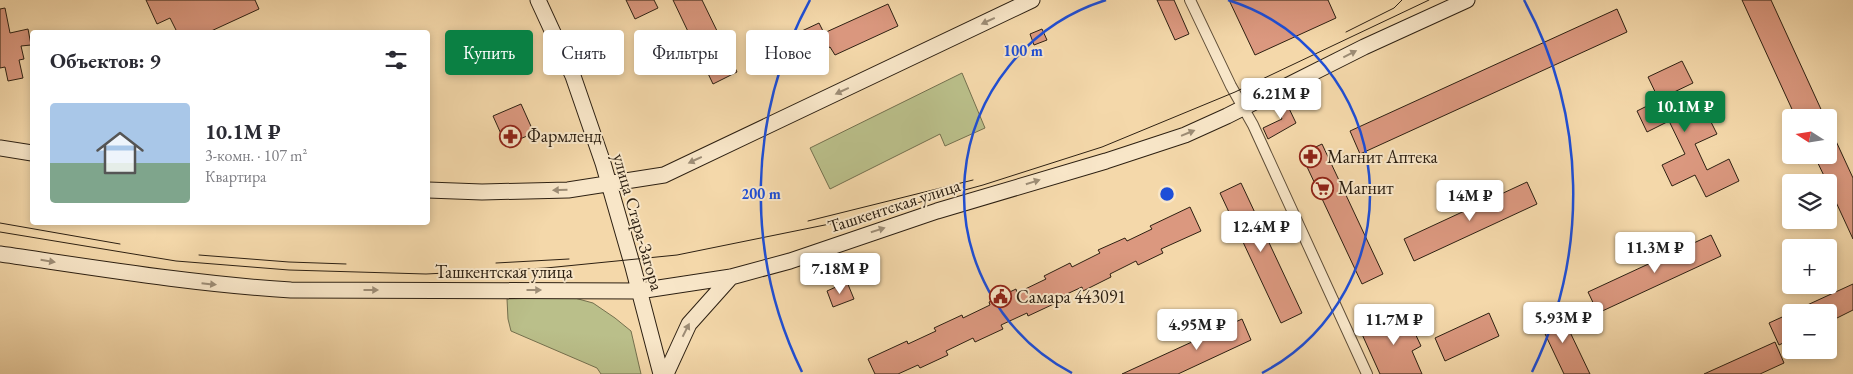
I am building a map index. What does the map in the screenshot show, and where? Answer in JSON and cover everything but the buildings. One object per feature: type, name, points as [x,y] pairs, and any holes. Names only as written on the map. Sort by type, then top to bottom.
[{"type":"main road","name":"улица Стара-Загора","points":[[538,0],[573,76],[608,182],[660,374]]},
{"type":"main road","points":[[430,190],[482,192],[568,190],[608,182],[664,175],[1032,0]]},
{"type":"main road","name":"Ташкентская улица","points":[[0,254],[183,281],[235,287],[291,290],[639,291],[731,277],[790,261],[937,211],[1106,161],[1185,135],[1364,47],[1467,0]]},
{"type":"main road","points":[[0,148],[30,153]]},
{"type":"main road","points":[[666,374],[689,324],[731,277]]},
{"type":"street","points":[[1190,0],[1243,108],[1367,374]]},
{"type":"green space","points":[[962,73],[985,128],[945,146],[940,134],[830,189],[810,148]]},
{"type":"green space","points":[[571,297],[593,303],[631,331],[641,374],[601,374],[597,368],[511,331],[507,299]]},
{"type":"tram line","points":[[1346,32],[1394,8],[1402,0]]},
{"type":"tram line","points":[[0,232],[176,261],[289,270],[426,274],[546,268],[677,255],[869,216],[983,185],[1102,147],[1235,92],[1429,0]]},
{"type":"tram line","points":[[808,221],[973,180]]},
{"type":"tram line","points":[[0,223],[120,244]]},
{"type":"tram line","points":[[199,255],[346,264]]},
{"type":"tram line","points":[[496,263],[569,259]]},
{"type":"place","name":"Фармленд","points":[[511,136]]},
{"type":"place","name":"Магнит Аптека","points":[[1311,157]]},
{"type":"place","name":"Магнит","points":[[1322,188]]},
{"type":"place","name":"Самара 443091","points":[[1000,297]]}]
